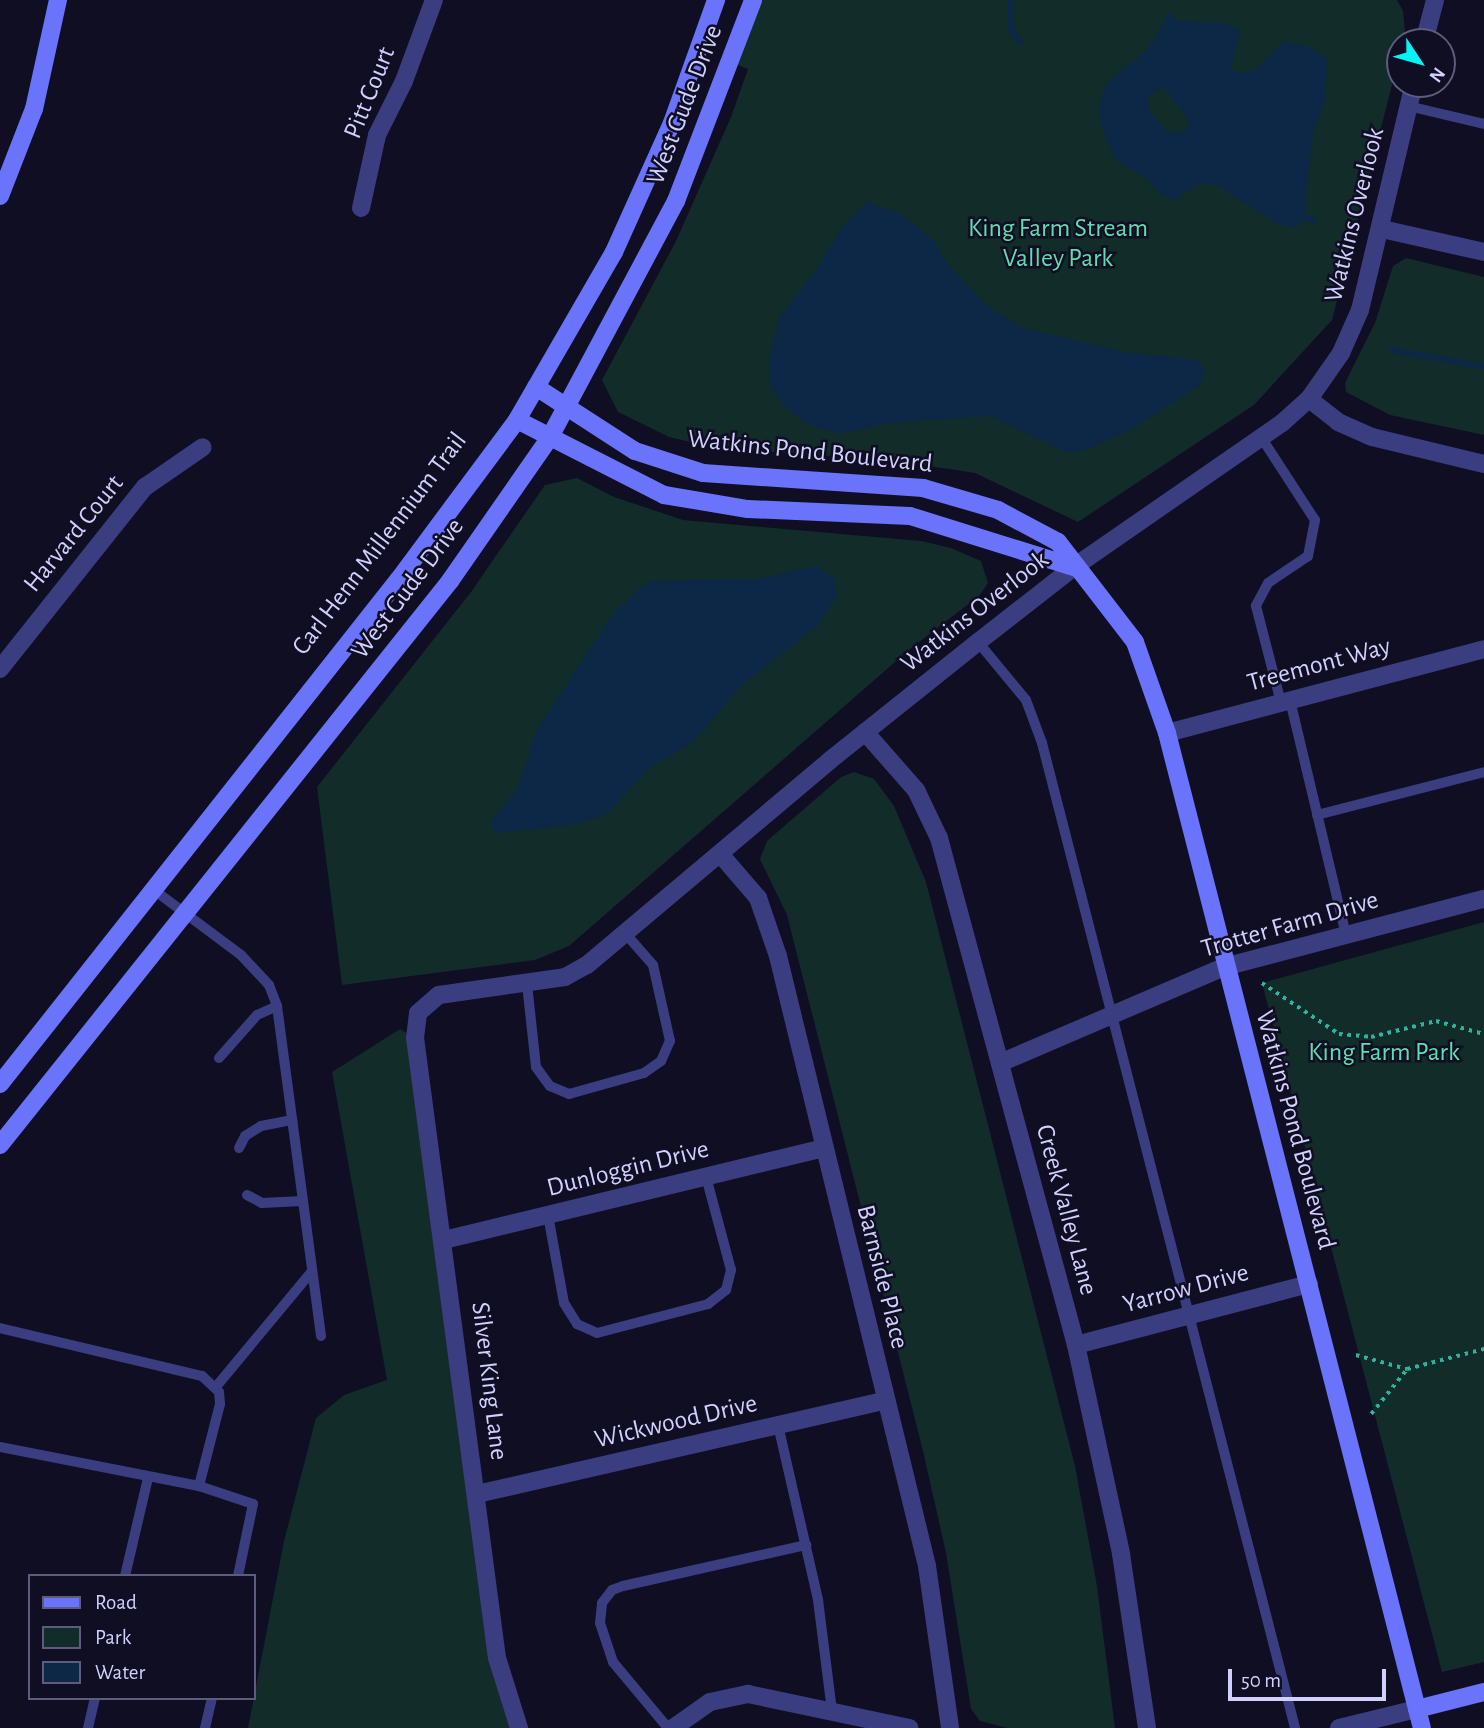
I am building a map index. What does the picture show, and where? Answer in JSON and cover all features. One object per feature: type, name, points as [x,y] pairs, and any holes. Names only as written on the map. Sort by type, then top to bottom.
[{"type":"street","points":[[0,196],[34,109],[58,0]]},
{"type":"street","name":"Pitt Court","points":[[361,208],[377,135],[404,81],[435,0]]},
{"type":"street","name":"West Gude Drive","points":[[0,1084],[391,589],[517,420],[620,240],[672,123],[716,0]]},
{"type":"street","name":"West Gude Drive","points":[[0,1145],[450,581],[550,437],[676,201],[753,0]]},
{"type":"street","points":[[1428,28],[1435,0]]},
{"type":"street","name":"Watkins Overlook","points":[[415,1038],[418,1013],[439,995],[565,977],[625,933],[865,732],[1074,567],[1261,437],[1309,399],[1351,333],[1382,229],[1410,98]]},
{"type":"street","points":[[1382,229],[1484,252]]},
{"type":"street","name":"Watkins Pond Boulevard","points":[[536,387],[635,451],[703,473],[877,484],[956,495],[998,510],[1058,542],[1074,567],[1135,642],[1167,733],[1224,967],[1309,1284],[1422,1728]]},
{"type":"street","points":[[1309,399],[1338,422],[1372,438],[1484,464]]},
{"type":"street","name":"Watkins Pond Boulevard","points":[[517,420],[664,495],[748,509],[873,515],[944,524],[1031,557],[1074,567]]},
{"type":"street","name":"Harvard Court","points":[[0,669],[145,487],[203,447]]},
{"type":"street","name":"Treemont Way","points":[[1167,733],[1484,649]]},
{"type":"street","name":"Creek Valley Lane","points":[[865,732],[903,773],[931,815],[1076,1345],[1121,1554],[1147,1728]]},
{"type":"street","name":"Barnside Place","points":[[720,855],[765,911],[928,1566],[950,1728]]},
{"type":"street","name":"Trotter Farm Drive","points":[[1000,1063],[1224,967],[1484,900]]},
{"type":"street","name":"Silver King Lane","points":[[415,1038],[444,1240],[497,1658],[519,1728]]},
{"type":"street","name":"Dunloggin Drive","points":[[444,1240],[823,1148]]},
{"type":"street","name":"Yarrow Drive","points":[[1076,1345],[1309,1284]]},
{"type":"street","name":"Wickwood Drive","points":[[477,1494],[886,1400]]},
{"type":"street","points":[[1339,1728],[1484,1692]]},
{"type":"street","points":[[671,1728],[710,1702],[748,1694],[909,1728]]},
{"type":"lane","points":[[1408,106],[1484,124]]},
{"type":"lane","points":[[1261,437],[1315,520],[1308,556],[1268,583],[1256,606],[1318,815],[1346,935]]},
{"type":"lane","points":[[978,642],[1026,700],[1035,718],[1114,1016],[1295,1728]]},
{"type":"lane","points":[[1318,815],[1484,772]]},
{"type":"lane","points":[[154,890],[260,972],[276,1006],[321,1336]]},
{"type":"lane","points":[[527,984],[536,1067],[550,1086],[569,1094],[644,1073],[661,1061],[670,1041],[653,965],[625,933]]},
{"type":"lane","points":[[219,1058],[257,1015],[276,1006]]},
{"type":"lane","points":[[239,1148],[245,1136],[261,1126],[292,1120]]},
{"type":"lane","points":[[548,1215],[564,1303],[577,1324],[597,1333],[708,1304],[726,1290],[731,1270],[706,1177]]},
{"type":"lane","points":[[247,1195],[262,1203],[303,1201]]},
{"type":"lane","points":[[215,1388],[312,1271]]},
{"type":"lane","points":[[0,1328],[202,1376],[215,1388],[220,1404],[199,1486]]},
{"type":"lane","points":[[778,1425],[818,1600],[832,1711]]},
{"type":"lane","points":[[0,1447],[199,1486],[253,1504],[238,1574]]},
{"type":"lane","points":[[125,1574],[148,1478]]},
{"type":"lane","points":[[671,1728],[630,1689],[604,1643],[599,1613],[612,1590],[806,1545]]},
{"type":"lane","points":[[88,1728],[95,1700]]},
{"type":"lane","points":[[205,1728],[212,1700]]},
{"type":"path","points":[[1262,983],[1339,1034],[1371,1037],[1436,1021],[1484,1034]]},
{"type":"path","points":[[1356,1355],[1407,1370],[1484,1349]]},
{"type":"path","points":[[1371,1414],[1407,1370]]},
{"type":"green space","name":"King Farm Stream Valley Park","points":[[753,0],[1397,0],[1403,11],[1404,28],[1386,28],[1386,98],[1389,98],[1332,320],[1254,405],[1078,522],[975,473],[890,460],[716,448],[669,437],[618,412],[602,380],[676,241],[731,117],[748,69],[733,63]]},
{"type":"green space","points":[[1406,258],[1484,277],[1484,435],[1390,415],[1346,392],[1345,383],[1375,323],[1393,266]]},
{"type":"green space","points":[[577,478],[614,497],[683,520],[921,541],[951,548],[981,561],[988,583],[979,596],[910,649],[569,946],[535,960],[342,985],[317,787],[471,592],[545,485]]},
{"type":"green space","points":[[854,772],[874,779],[894,806],[926,882],[1075,1466],[1097,1586],[1115,1728],[1007,1728],[980,1721],[971,1709],[946,1553],[923,1451],[787,915],[760,859],[767,841],[841,777]]},
{"type":"green space","name":"King Farm Park","points":[[1484,922],[1484,1662],[1442,1672],[1262,983]]},
{"type":"green space","points":[[400,1029],[415,1038],[490,1601],[519,1728],[248,1728],[253,1700],[256,1700],[256,1686],[284,1541],[316,1418],[344,1395],[387,1380],[332,1072]]},
{"type":"water","points":[[1170,12],[1177,21],[1227,24],[1240,31],[1231,69],[1242,73],[1255,70],[1283,42],[1308,46],[1327,59],[1325,98],[1314,130],[1306,192],[1306,218],[1295,227],[1278,224],[1217,185],[1199,183],[1175,200],[1161,195],[1147,179],[1116,160],[1101,126],[1099,105],[1106,84],[1149,48]],"holes":[[[1163,87],[1188,118],[1189,127],[1182,133],[1166,130],[1149,111],[1147,97]]]},
{"type":"water","points":[[867,202],[901,214],[935,242],[949,266],[987,306],[1022,328],[1129,353],[1198,360],[1205,370],[1200,385],[1129,431],[1082,451],[1066,452],[991,416],[887,423],[840,434],[810,425],[785,407],[771,389],[769,360],[779,319],[819,266],[842,227]]},
{"type":"water","points":[[816,566],[835,579],[837,597],[816,627],[742,685],[694,741],[650,768],[607,814],[574,825],[495,833],[491,821],[518,788],[537,729],[616,610],[649,581],[759,579]]},
{"type":"waterway","points":[[1010,0],[1011,30],[1020,42]]},
{"type":"waterway","points":[[1306,218],[1314,220]]},
{"type":"waterway","points":[[1392,350],[1484,367]]}]
